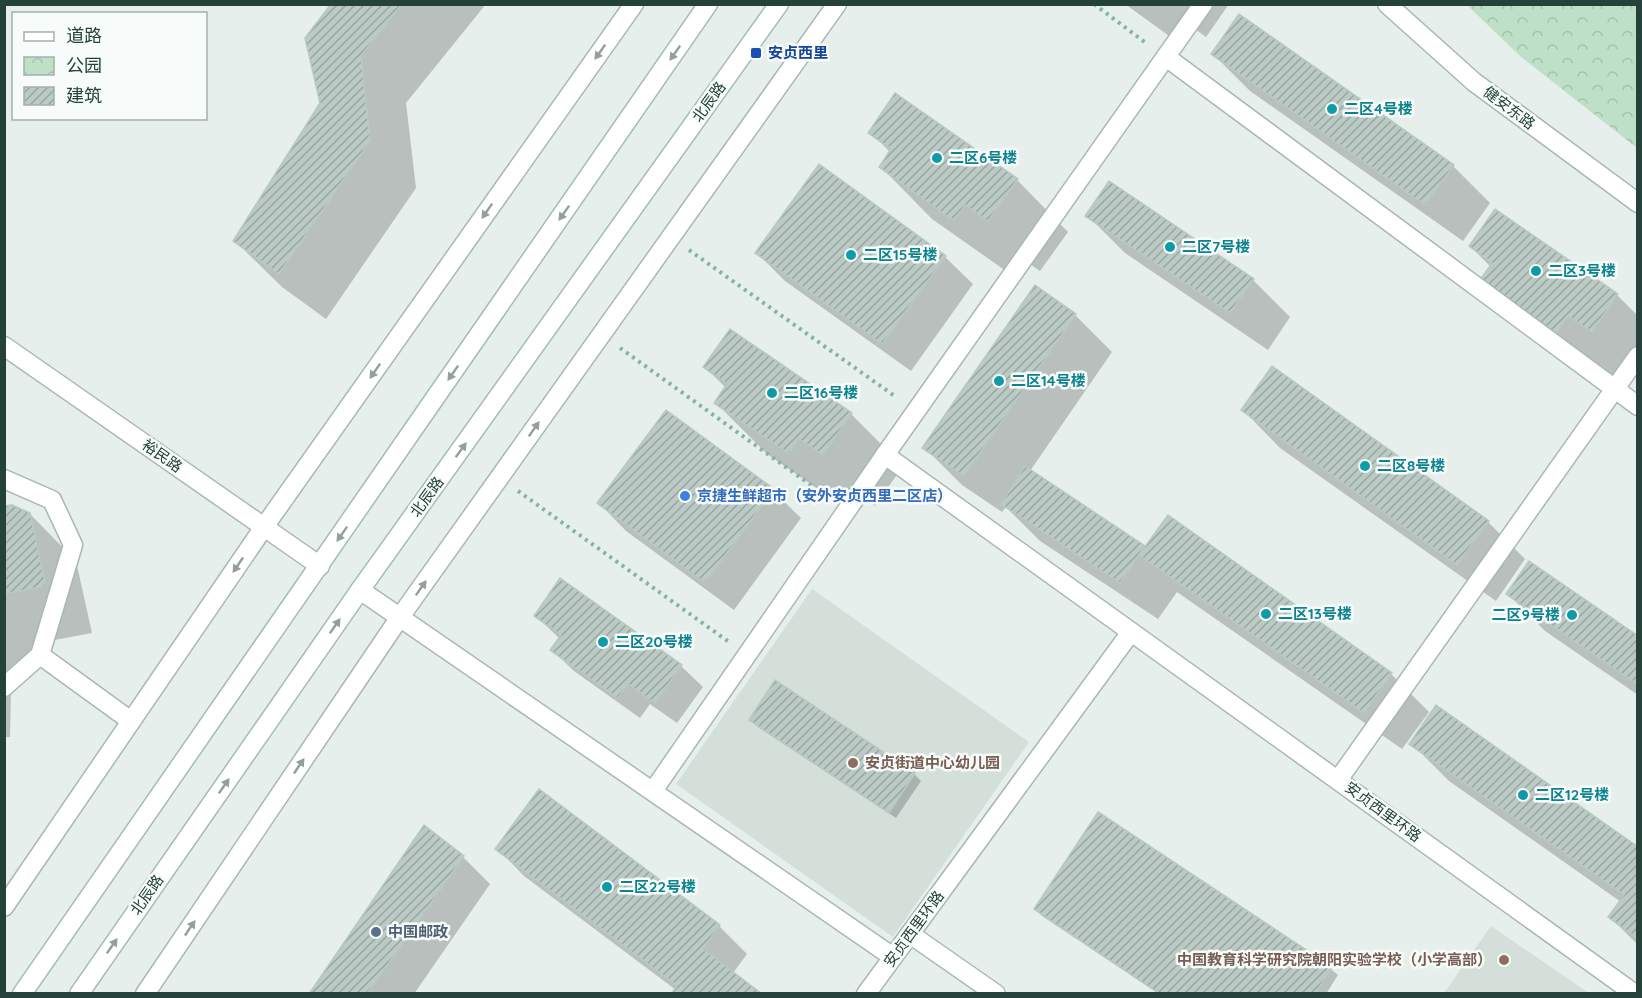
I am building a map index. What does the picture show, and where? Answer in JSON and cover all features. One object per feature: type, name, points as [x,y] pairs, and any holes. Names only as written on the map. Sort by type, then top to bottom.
[{"type":"street","points":[[4,907],[264,527],[634,4]]},
{"type":"street","points":[[22,993],[708,4]]},
{"type":"street","name":"北辰路","points":[[79,993],[360,590],[779,4]]},
{"type":"street","points":[[145,993],[400,617],[837,4]]},
{"type":"street","points":[[653,791],[885,455],[1203,4]]},
{"type":"street","name":"健安东路","points":[[1387,4],[1474,82],[1638,203]]},
{"type":"street","points":[[1166,57],[1638,406]]},
{"type":"street","name":"裕民路","points":[[4,346],[320,566]]},
{"type":"street","points":[[1338,780],[1638,356]]},
{"type":"street","name":"安贞西里环路","points":[[885,455],[1635,993]]},
{"type":"street","points":[[4,479],[52,500],[73,545],[40,655],[4,687]]},
{"type":"street","points":[[360,590],[893,957]]},
{"type":"street","name":"安贞西里环路","points":[[866,993],[1131,632]]},
{"type":"street","points":[[40,655],[131,721]]},
{"type":"street","points":[[910,934],[996,993]]},
{"type":"path","points":[[1094,4],[1166,57]]},
{"type":"path","points":[[671,237],[916,411]]},
{"type":"path","points":[[601,334],[847,510]]},
{"type":"path","points":[[500,477],[747,655]]},
{"type":"shaded area","name":"安贞街道中心幼儿园","points":[[812,589],[1029,742],[893,937],[676,784]]},
{"type":"shaded area","name":"中国教育科学研究院朝阳实验学校（小学高部）","points":[[1491,926],[1589,993],[1444,993]]},
{"type":"green space","points":[[1467,5],[1637,5],[1637,148],[1520,56]]},
{"type":"building","points":[[331,4],[402,4],[361,56],[370,141],[279,274],[233,241],[320,103],[305,38]]},
{"type":"building","name":"二区4号楼","points":[[1239,14],[1454,165],[1425,205],[1211,54]]},
{"type":"building","name":"二区6号楼","points":[[895,93],[1018,179],[988,221],[965,205],[954,221],[879,167],[891,149],[868,133]]},
{"type":"building","name":"二区15号楼","points":[[819,164],[946,256],[882,344],[755,253]]},
{"type":"building","name":"二区7号楼","points":[[1109,181],[1254,279],[1230,313],[1085,216]]},
{"type":"building","name":"二区3号楼","points":[[1495,209],[1618,294],[1592,332],[1568,316],[1556,333],[1480,280],[1492,263],[1469,246]]},
{"type":"building","name":"二区14号楼","points":[[1035,285],[1076,314],[964,476],[922,448]]},
{"type":"building","name":"二区16号楼","points":[[730,329],[852,413],[823,455],[799,439],[789,454],[714,403],[727,384],[703,367]]},
{"type":"building","name":"二区8号楼","points":[[1272,366],[1489,521],[1457,565],[1241,410]]},
{"type":"building","name":"京捷生鲜超市（安外安贞西里二区店）","points":[[666,410],[774,489],[705,583],[597,503]]},
{"type":"building","points":[[1025,466],[1145,546],[1120,583],[1001,504]]},
{"type":"building","points":[[12,505],[30,513],[46,586],[4,594],[4,506]]},
{"type":"building","name":"二区13号楼","points":[[1168,515],[1392,673],[1364,713],[1139,555]]},
{"type":"building","name":"二区9号楼","points":[[1529,561],[1638,636],[1638,685],[1506,594]]},
{"type":"building","name":"二区20号楼","points":[[560,578],[682,665],[655,703],[628,684],[618,698],[550,650],[561,635],[534,616]]},
{"type":"building","points":[[775,680],[915,773],[889,813],[749,720]]},
{"type":"building","name":"二区12号楼","points":[[1436,705],[1638,847],[1638,939],[1608,917],[1624,895],[1409,744]]},
{"type":"building","name":"二区22号楼","points":[[539,789],[720,925],[703,949],[762,994],[671,994],[677,986],[495,849]]},
{"type":"building","points":[[1098,812],[1332,967],[1315,994],[1160,994],[1034,909]]},
{"type":"building","points":[[424,825],[464,856],[367,994],[309,994]]},
{"type":"place","name":"安贞西里","points":[[756,53]]},
{"type":"place","name":"二区4号楼","points":[[1332,109]]},
{"type":"place","name":"二区6号楼","points":[[937,158]]},
{"type":"place","name":"二区7号楼","points":[[1170,247]]},
{"type":"place","name":"二区15号楼","points":[[851,255]]},
{"type":"place","name":"二区3号楼","points":[[1536,271]]},
{"type":"place","name":"二区14号楼","points":[[999,381]]},
{"type":"place","name":"二区16号楼","points":[[772,393]]},
{"type":"place","name":"二区8号楼","points":[[1365,466]]},
{"type":"place","name":"京捷生鲜超市（安外安贞西里二区店）","points":[[685,496]]},
{"type":"place","name":"二区13号楼","points":[[1266,614]]},
{"type":"place","name":"二区9号楼","points":[[1572,615]]},
{"type":"place","name":"二区20号楼","points":[[603,642]]},
{"type":"place","name":"安贞街道中心幼儿园","points":[[853,763]]},
{"type":"place","name":"二区12号楼","points":[[1523,795]]},
{"type":"place","name":"二区22号楼","points":[[607,887]]},
{"type":"place","name":"中国邮政","points":[[376,932]]},
{"type":"place","name":"中国教育科学研究院朝阳实验学校（小学高部）","points":[[1504,960]]}]
